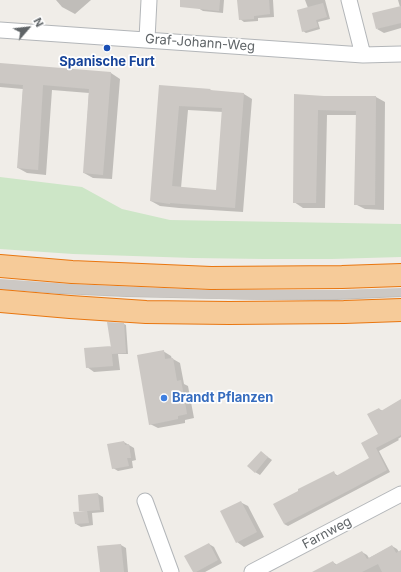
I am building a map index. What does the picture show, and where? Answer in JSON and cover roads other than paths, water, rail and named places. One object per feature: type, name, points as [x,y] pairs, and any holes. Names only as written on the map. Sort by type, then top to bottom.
[{"type":"highway","points":[[0,266],[65,272],[211,278],[401,275]]},
{"type":"highway","points":[[0,301],[153,312],[228,313],[401,310]]},
{"type":"street","points":[[147,39],[149,0]]},
{"type":"street","points":[[349,0],[363,55]]},
{"type":"street","name":"Graf-Johann-Weg","points":[[0,30],[363,55],[401,54]]},
{"type":"street","name":"Farnweg","points":[[252,572],[401,494]]},
{"type":"street","points":[[145,501],[171,572]]},
{"type":"place","name":"Spanische Furt","points":[[107,48]]},
{"type":"place","name":"Brandt Pflanzen","points":[[164,398]]}]
